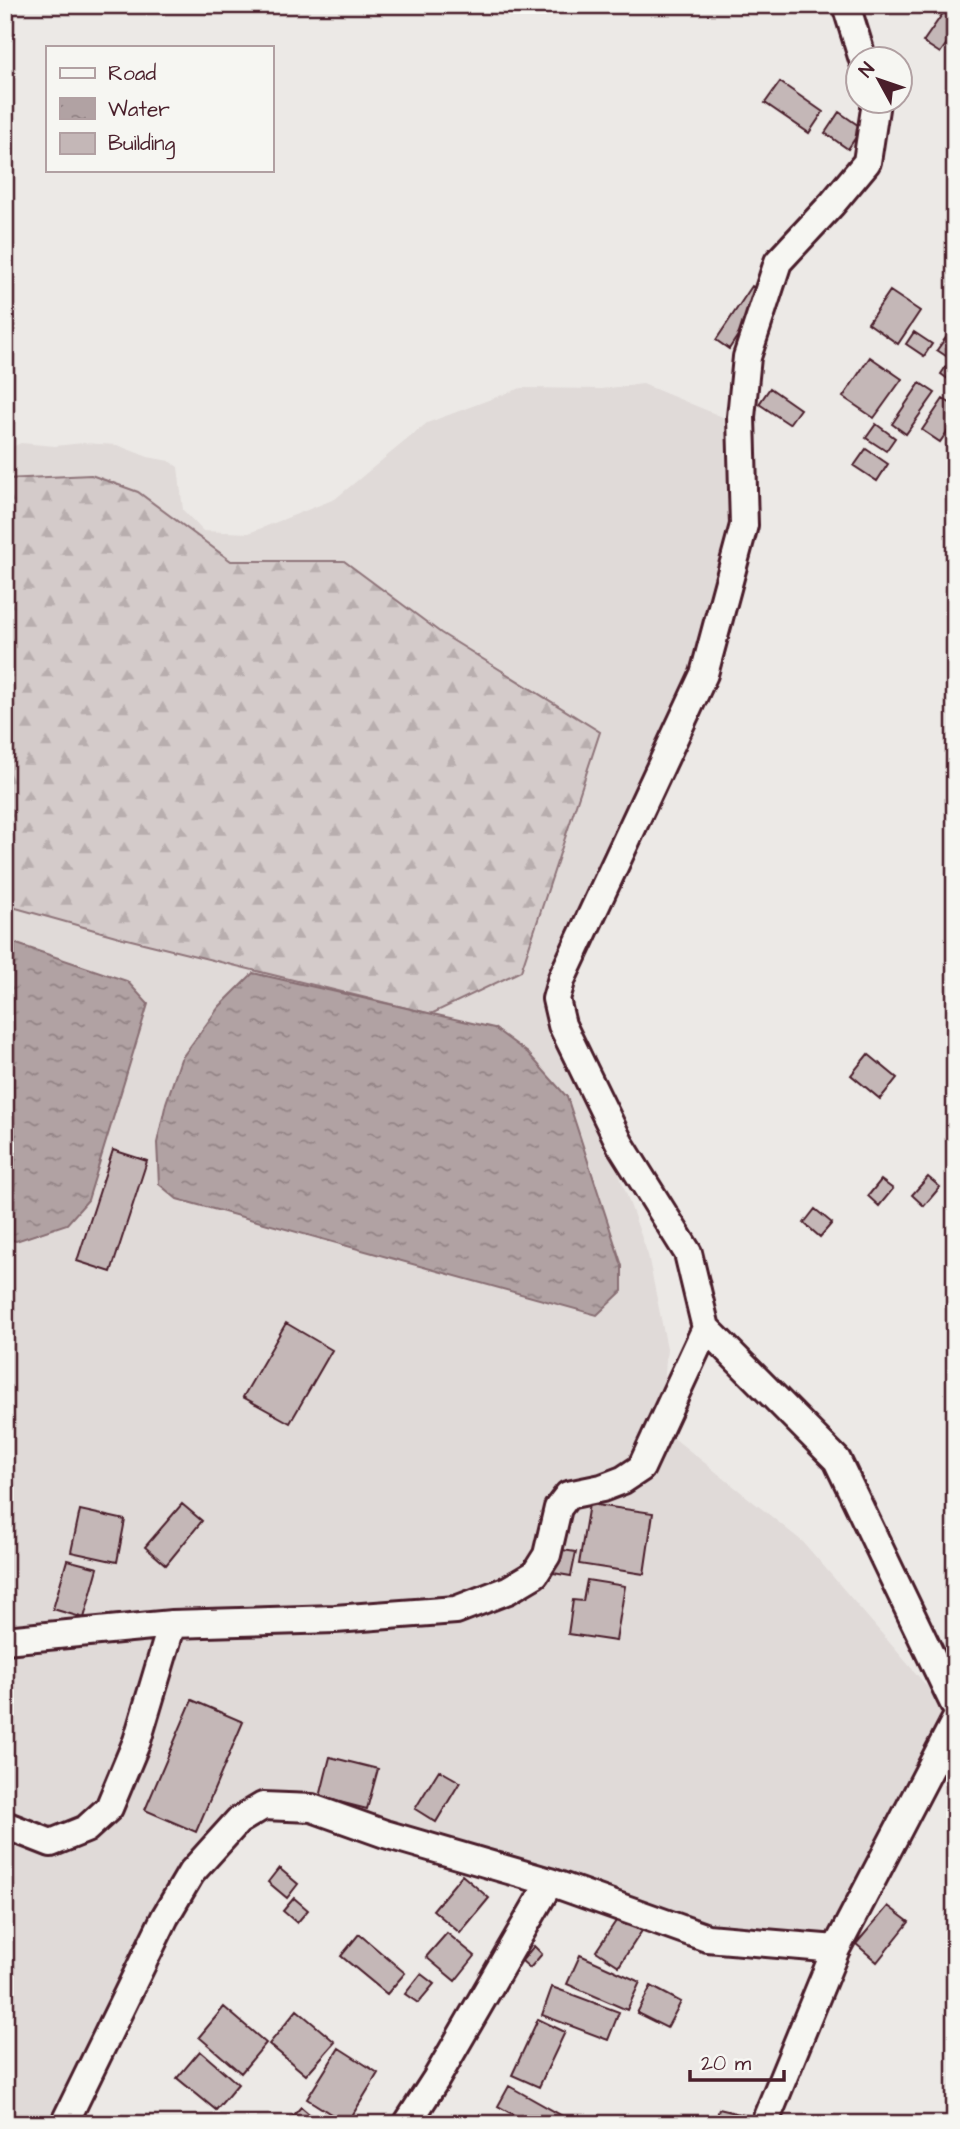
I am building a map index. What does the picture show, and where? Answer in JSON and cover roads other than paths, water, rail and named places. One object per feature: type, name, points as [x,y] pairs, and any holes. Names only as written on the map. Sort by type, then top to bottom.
[{"type":"street","points":[[846,5],[859,46]]},
{"type":"street","points":[[874,116],[867,162],[778,262],[747,357],[741,417],[744,525],[704,674],[562,978],[556,999],[562,1025],[620,1144],[688,1253],[706,1328],[837,1460],[955,1706]]},
{"type":"street","points":[[5,1640],[172,1624],[335,1619],[443,1612],[477,1604],[527,1581],[541,1566],[547,1555],[558,1507],[568,1495],[602,1488],[623,1480],[641,1468],[706,1328]]},
{"type":"street","points":[[5,1825],[51,1843],[86,1829],[109,1808],[137,1741],[172,1624]]},
{"type":"street","points":[[767,2124],[767,2117],[836,1949],[955,1721]]},
{"type":"street","points":[[64,2124],[165,1917],[191,1873],[238,1821],[263,1806],[312,1808],[385,1834],[550,1882],[707,1938],[836,1949]]},
{"type":"street","points":[[407,2124],[550,1882]]},
{"type":"water","points":[[5,940],[127,981],[148,1004],[88,1200],[67,1224],[16,1241],[5,1238]]},
{"type":"water","points":[[253,973],[494,1028],[528,1053],[567,1097],[622,1266],[622,1291],[597,1315],[177,1199],[159,1184],[157,1143],[166,1103],[181,1059],[219,1007]]}]
